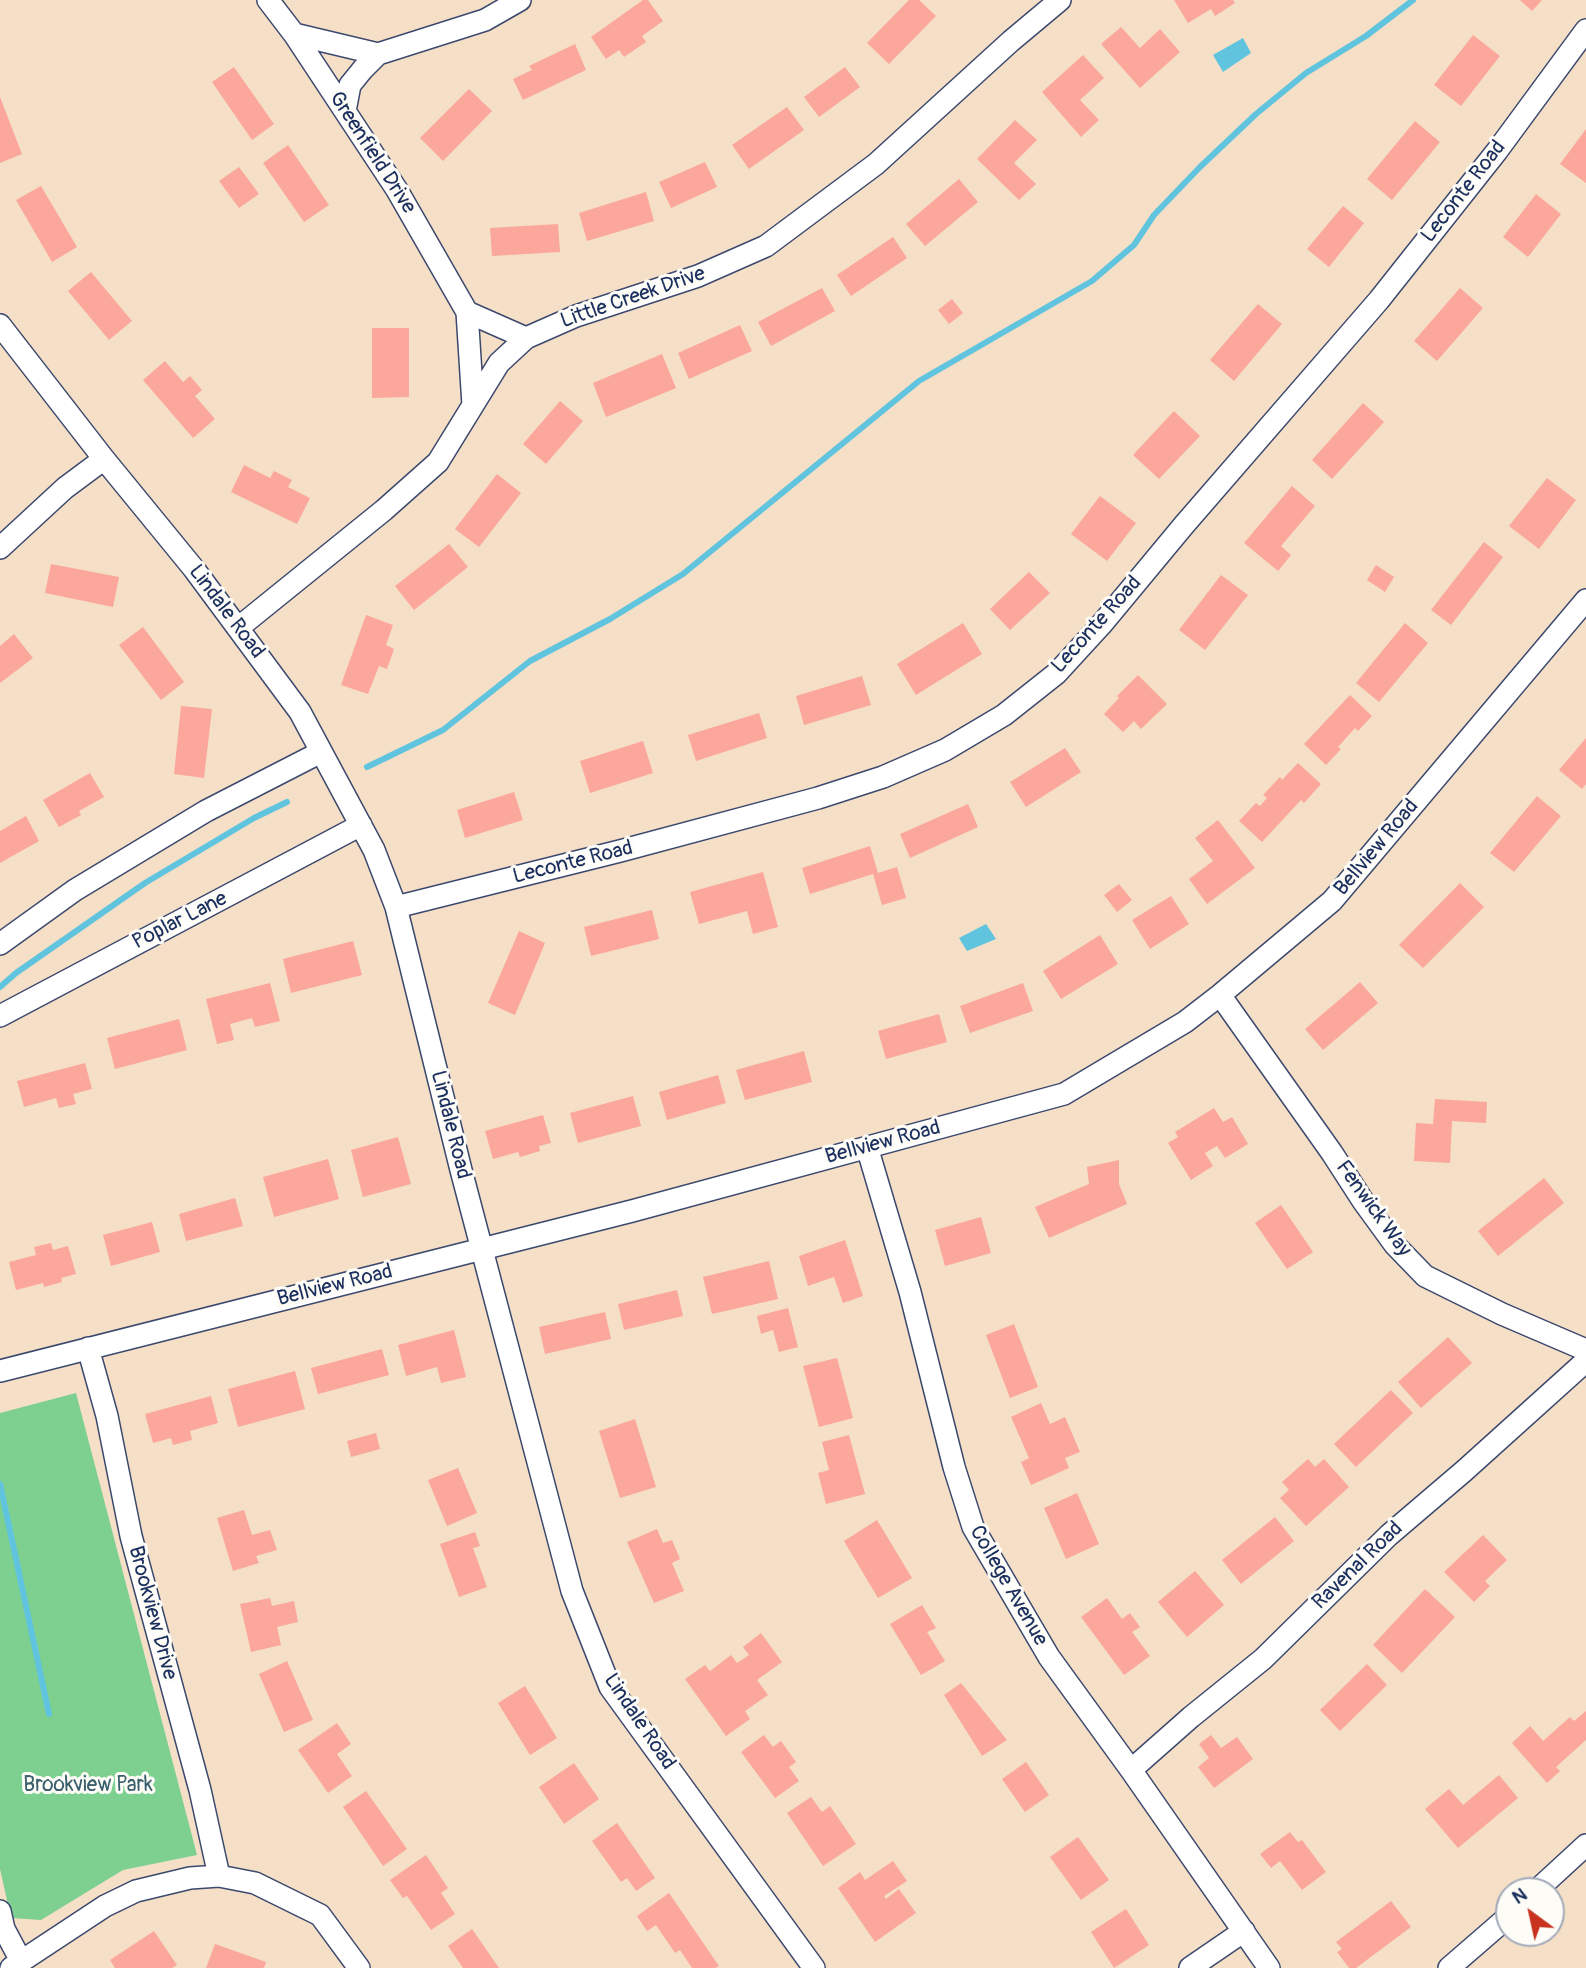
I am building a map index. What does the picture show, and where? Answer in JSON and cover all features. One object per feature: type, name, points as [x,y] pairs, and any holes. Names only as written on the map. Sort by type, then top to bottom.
[{"type":"street","name":"Greenfield Drive","points":[[268,0],[294,34],[397,190],[467,312],[473,405]]},
{"type":"street","points":[[345,111],[350,85],[378,54],[485,20],[520,0]]},
{"type":"street","name":"Little Creek Drive","points":[[238,628],[384,510],[438,462],[499,363],[526,338],[576,316],[698,276],[766,246],[876,164],[1060,0]]},
{"type":"street","name":"Leconte Road","points":[[397,906],[620,851],[817,798],[883,777],[945,750],[1004,715],[1057,673],[1101,625],[1379,300],[1497,150],[1586,30]]},
{"type":"street","points":[[294,34],[378,54]]},
{"type":"street","points":[[467,312],[526,338]]},
{"type":"street","name":"Lindale Road","points":[[0,324],[104,459],[194,569],[300,712],[374,850],[397,906],[481,1249],[572,1591],[610,1687],[814,1968]]},
{"type":"street","points":[[0,548],[65,488],[104,459]]},
{"type":"street","name":"Bellview Road","points":[[0,1371],[632,1211],[1064,1094],[1185,1022],[1332,901],[1586,600]]},
{"type":"street","points":[[0,944],[75,890],[206,811],[321,752]]},
{"type":"street","name":"Poplar Lane","points":[[0,1016],[361,825]]},
{"type":"street","name":"Fenwick Way","points":[[1220,995],[1332,1153],[1370,1212],[1395,1245],[1425,1276],[1502,1314],[1586,1350]]},
{"type":"street","name":"College Avenue","points":[[867,1147],[910,1292],[954,1467],[973,1527],[1049,1657],[1269,1968]]},
{"type":"street","name":"Brookview Drive","points":[[88,1348],[107,1416],[131,1536],[200,1790],[219,1877]]},
{"type":"street","name":"Ravenal Road","points":[[1131,1770],[1263,1659],[1388,1535],[1586,1361]]},
{"type":"street","points":[[1551,1877],[1586,1845]]},
{"type":"street","points":[[0,1911],[16,1965],[105,1906],[135,1891],[190,1878],[219,1877],[255,1883],[320,1915],[359,1968]]},
{"type":"street","points":[[1449,1968],[1495,1928]]},
{"type":"street","points":[[1190,1968],[1244,1931]]},
{"type":"green space","name":"Brookview Park","points":[[76,1393],[197,1855],[123,1870],[41,1920],[11,1918],[0,1869],[0,1413]]},
{"type":"water","points":[[1243,38],[1251,53],[1223,72],[1213,55]]},
{"type":"water","points":[[986,924],[996,939],[967,951],[959,938]]},
{"type":"building","points":[[643,0],[648,0],[663,21],[642,36],[646,42],[624,57],[619,50],[606,59],[591,37]]},
{"type":"building","points":[[909,0],[919,0],[936,16],[889,64],[867,43]]},
{"type":"building","points":[[1174,0],[1233,0],[1235,3],[1215,16],[1211,9],[1188,23]]},
{"type":"building","points":[[1520,0],[1542,0],[1532,11]]},
{"type":"building","points":[[1121,27],[1140,48],[1160,29],[1180,52],[1140,88],[1101,44]]},
{"type":"building","points":[[1473,35],[1500,56],[1461,106],[1434,85]]},
{"type":"building","points":[[575,44],[586,70],[523,100],[513,79],[532,70],[529,66]]},
{"type":"building","points":[[1083,55],[1104,78],[1080,100],[1099,120],[1081,137],[1042,92]]},
{"type":"building","points":[[234,67],[274,124],[252,140],[212,82]]},
{"type":"building","points":[[845,67],[860,87],[819,117],[804,97]]},
{"type":"building","points":[[469,89],[492,111],[443,161],[420,138]]},
{"type":"building","points":[[0,97],[22,154],[0,163]]},
{"type":"building","points":[[787,107],[804,130],[749,169],[732,145]]},
{"type":"building","points":[[1015,120],[1037,140],[1014,163],[1036,184],[1019,200],[977,159]]},
{"type":"building","points":[[1415,121],[1440,142],[1392,200],[1367,179]]},
{"type":"building","points":[[1586,129],[1586,183],[1560,164]]},
{"type":"building","points":[[288,145],[329,205],[304,222],[263,163]]},
{"type":"building","points":[[705,162],[717,187],[671,208],[659,182]]},
{"type":"building","points":[[239,167],[259,194],[239,208],[219,181]]},
{"type":"building","points":[[959,179],[978,202],[925,246],[906,224]]},
{"type":"building","points":[[41,186],[77,247],[52,262],[16,200]]},
{"type":"building","points":[[646,192],[654,221],[587,241],[579,213]]},
{"type":"building","points":[[1536,194],[1561,214],[1528,257],[1503,237]]},
{"type":"building","points":[[1343,206],[1364,223],[1329,267],[1307,249]]},
{"type":"building","points":[[558,224],[560,252],[492,256],[490,228]]},
{"type":"building","points":[[893,237],[907,258],[851,296],[837,275]]},
{"type":"building","points":[[91,272],[132,321],[109,340],[68,291]]},
{"type":"building","points":[[822,288],[835,311],[771,346],[758,322]]},
{"type":"building","points":[[1460,288],[1483,308],[1437,361],[1414,341]]},
{"type":"building","points":[[952,299],[963,313],[949,324],[938,310]]},
{"type":"building","points":[[1258,304],[1282,324],[1234,381],[1210,360]]},
{"type":"building","points":[[740,325],[752,351],[689,379],[678,353]]},
{"type":"building","points":[[372,328],[409,328],[409,397],[372,398]]},
{"type":"building","points":[[662,354],[676,388],[606,417],[593,383]]},
{"type":"building","points":[[165,361],[183,382],[190,376],[202,390],[195,396],[215,419],[193,438],[143,380]]},
{"type":"building","points":[[560,401],[583,421],[546,464],[523,444]]},
{"type":"building","points":[[1363,403],[1384,422],[1332,479],[1312,460]]},
{"type":"building","points":[[1174,411],[1200,436],[1159,479],[1133,455]]},
{"type":"building","points":[[244,465],[270,478],[274,471],[292,480],[288,487],[310,498],[297,524],[231,492]]},
{"type":"building","points":[[497,474],[521,493],[479,547],[455,529]]},
{"type":"building","points":[[1547,478],[1576,500],[1539,549],[1509,526]]},
{"type":"building","points":[[1292,486],[1315,506],[1281,546],[1291,555],[1278,571],[1244,543]]},
{"type":"building","points":[[1100,496],[1136,523],[1107,561],[1071,534]]},
{"type":"building","points":[[1484,542],[1503,557],[1451,625],[1431,610]]},
{"type":"building","points":[[449,544],[468,567],[414,610],[395,586]]},
{"type":"building","points":[[51,564],[119,577],[113,607],[45,593]]},
{"type":"building","points":[[1376,565],[1394,577],[1385,592],[1367,580]]},
{"type":"building","points":[[1029,572],[1050,593],[1010,630],[990,609]]},
{"type":"building","points":[[1221,575],[1248,595],[1205,650],[1179,630]]},
{"type":"building","points":[[366,615],[393,625],[386,645],[394,649],[387,669],[379,666],[368,694],[341,685]]},
{"type":"building","points":[[963,623],[982,654],[916,695],[897,664]]},
{"type":"building","points":[[1405,623],[1428,643],[1379,702],[1356,683]]},
{"type":"building","points":[[143,627],[184,682],[161,700],[119,645]]},
{"type":"building","points":[[14,634],[33,658],[0,683],[0,646]]},
{"type":"building","points":[[1138,675],[1167,704],[1141,729],[1134,721],[1123,732],[1104,714]]},
{"type":"building","points":[[862,676],[871,705],[804,725],[796,696]]},
{"type":"building","points":[[1350,695],[1372,716],[1358,731],[1355,728],[1326,765],[1304,744]]},
{"type":"building","points":[[181,706],[212,709],[204,778],[174,774]]},
{"type":"building","points":[[759,713],[767,738],[696,761],[688,735]]},
{"type":"building","points":[[1586,738],[1586,784],[1582,789],[1559,770]]},
{"type":"building","points":[[643,741],[653,773],[590,793],[580,761]]},
{"type":"building","points":[[1065,748],[1081,772],[1026,807],[1010,782]]},
{"type":"building","points":[[1298,763],[1321,784],[1304,803],[1301,800],[1262,842],[1239,821],[1256,803],[1260,806],[1267,798],[1263,795]]},
{"type":"building","points":[[90,773],[104,797],[79,811],[81,815],[59,827],[43,800]]},
{"type":"building","points":[[514,792],[523,820],[465,838],[457,810]]},
{"type":"building","points":[[1537,796],[1561,816],[1514,872],[1490,853]]},
{"type":"building","points":[[968,804],[978,827],[910,858],[900,834]]},
{"type":"building","points":[[26,816],[39,841],[0,863],[0,831]]},
{"type":"building","points":[[1218,820],[1255,868],[1207,904],[1189,879],[1213,861],[1195,838]]},
{"type":"building","points":[[870,846],[878,873],[897,867],[906,898],[882,905],[873,874],[810,894],[802,868]]},
{"type":"building","points":[[763,872],[778,927],[753,934],[747,911],[699,924],[690,892]]},
{"type":"building","points":[[1460,883],[1484,907],[1423,968],[1399,945]]},
{"type":"building","points":[[1119,884],[1132,900],[1117,912],[1104,895]]},
{"type":"building","points":[[1171,896],[1189,924],[1150,949],[1132,920]]},
{"type":"building","points":[[652,910],[659,939],[591,956],[584,927]]},
{"type":"building","points":[[519,931],[545,943],[515,1015],[488,1003]]},
{"type":"building","points":[[1100,935],[1118,964],[1061,999],[1043,971]]},
{"type":"building","points":[[353,941],[362,975],[291,993],[283,959]]},
{"type":"building","points":[[1360,982],[1378,1003],[1323,1050],[1305,1029]]},
{"type":"building","points":[[270,983],[280,1021],[255,1027],[252,1018],[230,1024],[234,1040],[217,1044],[206,999]]},
{"type":"building","points":[[1023,983],[1033,1011],[970,1033],[960,1006]]},
{"type":"building","points":[[939,1014],[947,1042],[886,1059],[878,1031]]},
{"type":"building","points":[[179,1019],[187,1050],[115,1069],[107,1038]]},
{"type":"building","points":[[804,1051],[812,1082],[745,1100],[736,1070]]},
{"type":"building","points":[[85,1063],[92,1089],[73,1094],[76,1104],[59,1108],[56,1098],[24,1107],[17,1081]]},
{"type":"building","points":[[718,1075],[726,1103],[667,1120],[659,1092]]},
{"type":"building","points":[[633,1096],[641,1126],[578,1143],[570,1113]]},
{"type":"building","points":[[1435,1099],[1487,1102],[1486,1123],[1452,1121],[1450,1163],[1414,1161],[1416,1123],[1433,1124]]},
{"type":"building","points":[[1214,1108],[1223,1122],[1232,1117],[1248,1144],[1225,1158],[1217,1146],[1205,1153],[1213,1166],[1191,1180],[1168,1143],[1178,1137],[1175,1132]]},
{"type":"building","points":[[543,1115],[551,1143],[539,1146],[540,1151],[520,1157],[518,1152],[493,1159],[485,1131]]},
{"type":"building","points":[[398,1137],[411,1184],[363,1197],[351,1150]]},
{"type":"building","points":[[328,1159],[339,1199],[274,1217],[263,1177]]},
{"type":"building","points":[[1119,1160],[1119,1184],[1127,1204],[1049,1238],[1035,1207],[1089,1184],[1087,1167]]},
{"type":"building","points":[[1544,1178],[1564,1203],[1498,1256],[1478,1231]]},
{"type":"building","points":[[235,1198],[243,1226],[186,1241],[179,1214]]},
{"type":"building","points":[[1281,1205],[1313,1252],[1287,1269],[1255,1223]]},
{"type":"building","points":[[981,1217],[991,1253],[945,1266],[935,1230]]},
{"type":"building","points":[[152,1222],[160,1252],[111,1266],[103,1235]]},
{"type":"building","points":[[845,1240],[863,1296],[843,1303],[834,1277],[808,1286],[799,1256]]},
{"type":"building","points":[[51,1243],[53,1250],[68,1246],[76,1274],[61,1278],[62,1282],[44,1287],[43,1283],[16,1290],[9,1262],[36,1255],[34,1247]]},
{"type":"building","points":[[769,1261],[778,1299],[712,1314],[703,1277]]},
{"type":"building","points":[[677,1290],[683,1316],[624,1330],[618,1304]]},
{"type":"building","points":[[788,1308],[798,1347],[779,1352],[773,1330],[761,1334],[757,1316]]},
{"type":"building","points":[[605,1312],[611,1339],[545,1354],[539,1327]]},
{"type":"building","points":[[1014,1324],[1038,1387],[1010,1398],[986,1335]]},
{"type":"building","points":[[454,1330],[466,1377],[441,1383],[437,1367],[406,1376],[398,1345]]},
{"type":"building","points":[[1448,1337],[1472,1363],[1421,1408],[1398,1382]]},
{"type":"building","points":[[382,1349],[389,1375],[318,1394],[311,1368]]},
{"type":"building","points":[[837,1358],[853,1418],[819,1427],[803,1366]]},
{"type":"building","points":[[295,1371],[305,1409],[238,1427],[228,1389]]},
{"type":"building","points":[[1391,1390],[1413,1413],[1356,1467],[1334,1444]]},
{"type":"building","points":[[211,1396],[218,1423],[190,1431],[192,1440],[173,1445],[171,1438],[153,1443],[145,1414]]},
{"type":"building","points":[[1041,1403],[1050,1424],[1065,1417],[1080,1452],[1065,1458],[1069,1468],[1031,1485],[1021,1462],[1029,1458],[1011,1417]]},
{"type":"building","points":[[635,1419],[656,1487],[620,1498],[599,1431]]},
{"type":"building","points":[[376,1433],[380,1449],[351,1457],[347,1441]]},
{"type":"building","points":[[849,1435],[865,1494],[826,1504],[818,1473],[829,1470],[822,1442]]},
{"type":"building","points":[[1308,1459],[1315,1467],[1324,1459],[1349,1487],[1306,1526],[1280,1498],[1289,1490],[1282,1482]]},
{"type":"building","points":[[458,1468],[477,1513],[447,1526],[428,1480]]},
{"type":"building","points":[[1077,1493],[1099,1544],[1066,1559],[1044,1508]]},
{"type":"building","points":[[244,1510],[252,1535],[270,1530],[277,1550],[256,1556],[259,1563],[233,1571],[217,1518]]},
{"type":"building","points":[[1275,1517],[1294,1541],[1241,1584],[1222,1560]]},
{"type":"building","points":[[877,1520],[912,1578],[878,1598],[844,1541]]},
{"type":"building","points":[[657,1529],[663,1543],[672,1540],[680,1559],[672,1563],[684,1591],[654,1603],[627,1542]]},
{"type":"building","points":[[475,1532],[480,1546],[473,1548],[487,1587],[459,1597],[440,1544]]},
{"type":"building","points":[[1483,1535],[1507,1560],[1485,1581],[1490,1586],[1474,1602],[1444,1572]]},
{"type":"building","points":[[1195,1571],[1224,1605],[1187,1637],[1158,1602]]},
{"type":"building","points":[[1425,1589],[1455,1617],[1402,1673],[1373,1645]]},
{"type":"building","points":[[270,1598],[272,1606],[294,1601],[298,1622],[277,1627],[281,1645],[251,1652],[240,1604]]},
{"type":"building","points":[[1107,1598],[1122,1619],[1130,1613],[1140,1627],[1132,1632],[1150,1656],[1124,1675],[1081,1617]]},
{"type":"building","points":[[922,1605],[936,1628],[927,1632],[945,1661],[921,1675],[890,1624]]},
{"type":"building","points":[[761,1633],[782,1662],[757,1680],[768,1695],[745,1711],[750,1719],[726,1736],[685,1679],[705,1665],[710,1671],[731,1655],[737,1663],[749,1655],[743,1647]]},
{"type":"building","points":[[287,1661],[313,1720],[284,1732],[259,1674]]},
{"type":"building","points":[[1367,1664],[1387,1685],[1340,1731],[1320,1710]]},
{"type":"building","points":[[961,1683],[1007,1740],[982,1756],[944,1695]]},
{"type":"building","points":[[525,1686],[557,1738],[530,1755],[498,1703]]},
{"type":"building","points":[[1586,1711],[1586,1740],[1556,1767],[1560,1771],[1547,1783],[1512,1743],[1530,1726],[1543,1741],[1570,1717],[1574,1721]]},
{"type":"building","points":[[337,1723],[351,1744],[337,1754],[352,1776],[328,1793],[298,1750]]},
{"type":"building","points":[[764,1735],[773,1747],[781,1741],[796,1762],[789,1767],[799,1781],[775,1798],[741,1752]]},
{"type":"building","points":[[1211,1735],[1221,1748],[1237,1737],[1253,1759],[1214,1788],[1198,1767],[1209,1758],[1199,1744]]},
{"type":"building","points":[[1026,1762],[1049,1795],[1025,1812],[1002,1779]]},
{"type":"building","points":[[574,1763],[599,1799],[564,1824],[539,1787]]},
{"type":"building","points":[[1499,1775],[1518,1798],[1458,1848],[1425,1809],[1449,1789],[1463,1805]]},
{"type":"building","points":[[366,1791],[407,1849],[383,1866],[343,1807]]},
{"type":"building","points":[[811,1797],[822,1812],[830,1806],[856,1844],[823,1866],[787,1813]]},
{"type":"building","points":[[617,1823],[655,1878],[636,1891],[627,1878],[621,1882],[592,1841]]},
{"type":"building","points":[[1290,1832],[1298,1842],[1302,1840],[1326,1872],[1302,1890],[1280,1861],[1271,1868],[1260,1854]]},
{"type":"building","points":[[1078,1837],[1109,1880],[1081,1900],[1050,1857]]},
{"type":"building","points":[[426,1855],[448,1888],[441,1893],[455,1914],[431,1930],[407,1896],[403,1898],[390,1880]]},
{"type":"building","points":[[893,1861],[907,1881],[884,1896],[886,1899],[899,1889],[916,1913],[875,1942],[838,1888],[860,1872],[865,1880]]},
{"type":"building","points":[[669,1893],[719,1966],[692,1968],[680,1950],[675,1953],[656,1925],[647,1931],[637,1916]]},
{"type":"building","points":[[1391,1901],[1411,1927],[1356,1968],[1349,1968],[1337,1952],[1342,1949],[1336,1942]]},
{"type":"building","points":[[1126,1909],[1149,1945],[1114,1968],[1091,1932]]},
{"type":"building","points":[[472,1929],[499,1968],[463,1968],[448,1946]]},
{"type":"building","points":[[154,1931],[177,1965],[172,1968],[115,1968],[110,1960]]},
{"type":"building","points":[[215,1944],[266,1962],[264,1968],[206,1968]]},
{"type":"waterway","points":[[367,767],[443,730],[530,661],[610,619],[683,574],[919,381],[1092,281],[1134,245],[1154,215],[1256,114],[1306,73],[1366,36],[1413,0]]},
{"type":"waterway","points":[[0,987],[145,883],[254,818],[287,802]]},
{"type":"waterway","points":[[0,1484],[49,1714]]}]
